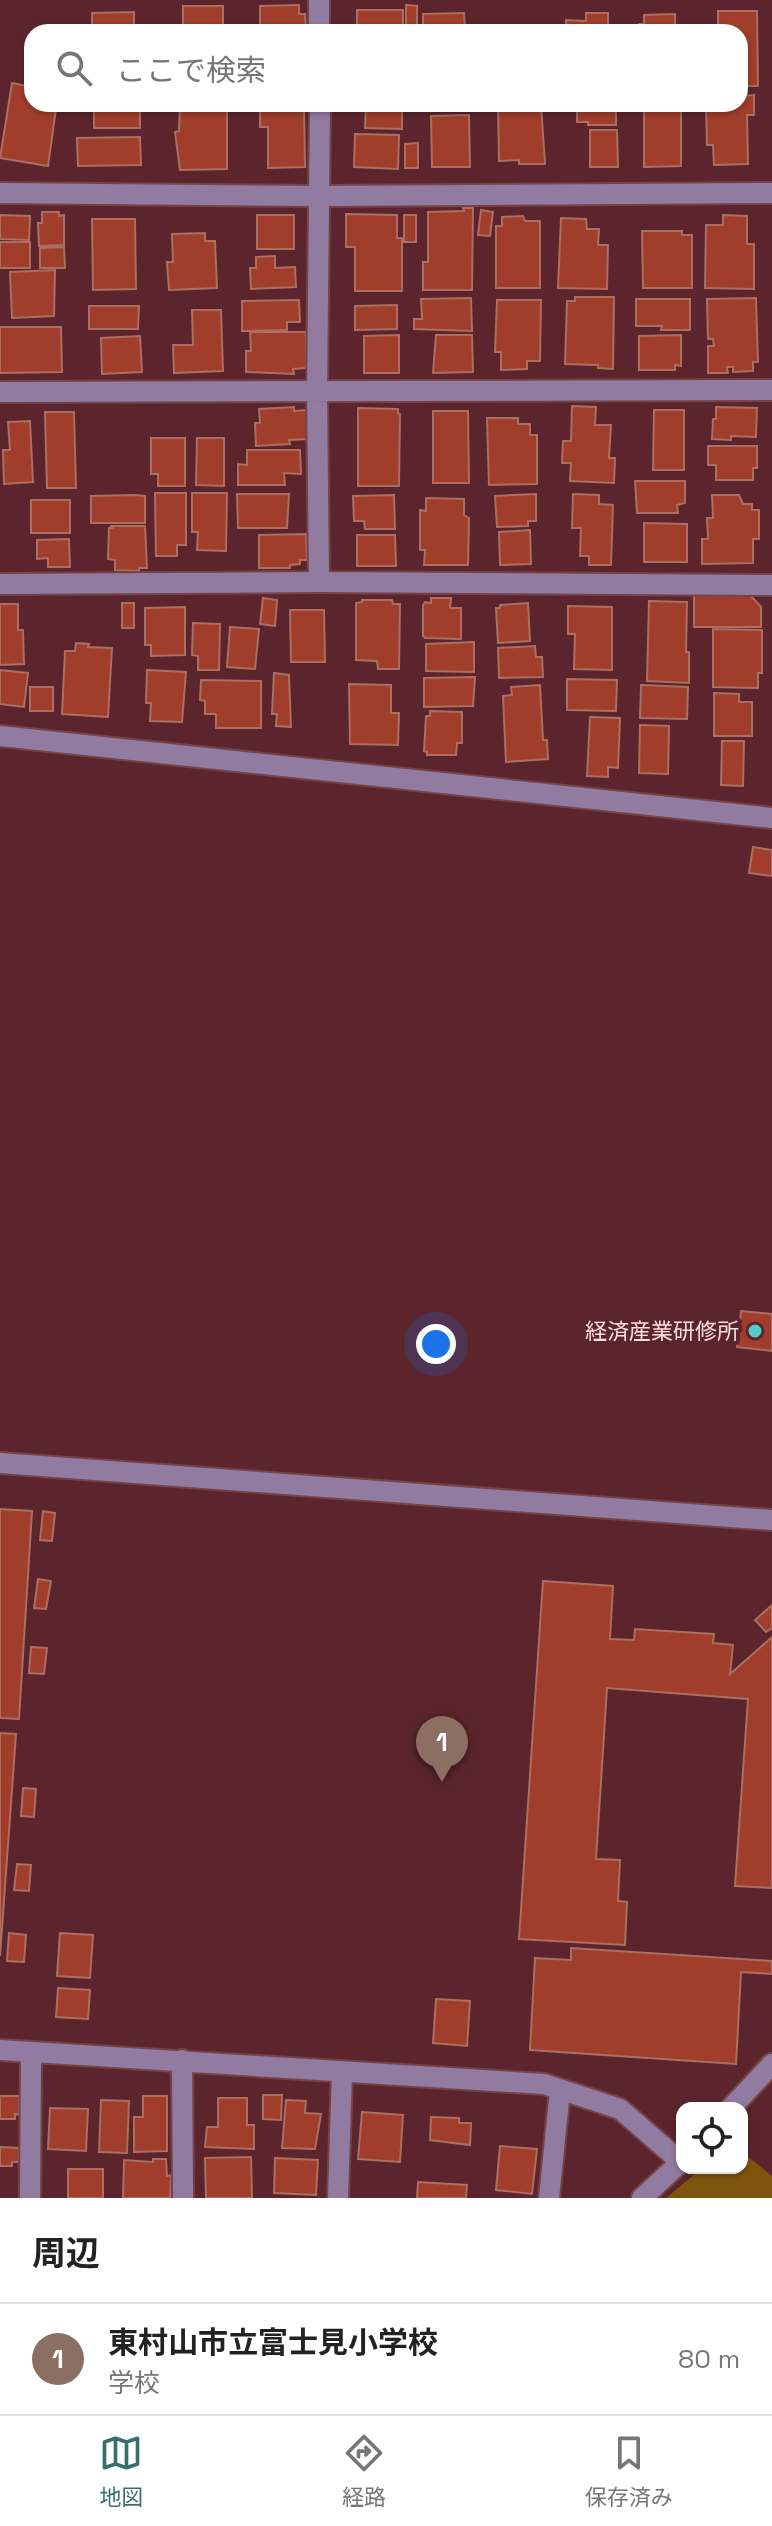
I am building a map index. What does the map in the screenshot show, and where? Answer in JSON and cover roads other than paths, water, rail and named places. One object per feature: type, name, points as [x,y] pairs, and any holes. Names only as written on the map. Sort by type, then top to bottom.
[{"type":"street","points":[[319,0],[319,24]]},
{"type":"street","points":[[319,582],[317,393],[320,112]]},
{"type":"street","points":[[0,193],[320,196],[772,193]]},
{"type":"street","points":[[0,392],[772,390]]},
{"type":"street","points":[[0,584],[319,582],[772,585]]},
{"type":"street","points":[[0,736],[772,818]]},
{"type":"street","points":[[0,1463],[772,1520]]},
{"type":"street","points":[[0,2050],[544,2084],[620,2109],[676,2157]]},
{"type":"street","points":[[30,2198],[31,2052]]},
{"type":"street","points":[[182,2060],[183,2198]]},
{"type":"street","points":[[737,2102],[772,2064]]},
{"type":"street","points":[[338,2198],[342,2071]]},
{"type":"street","points":[[549,2198],[560,2090]]},
{"type":"street","points":[[642,2198],[676,2167]]},
{"type":"place","name":"経済産業研修所","points":[[755,1331]]},
{"type":"place","name":"東村山市立富士見小学校","points":[[442,1782]]}]
